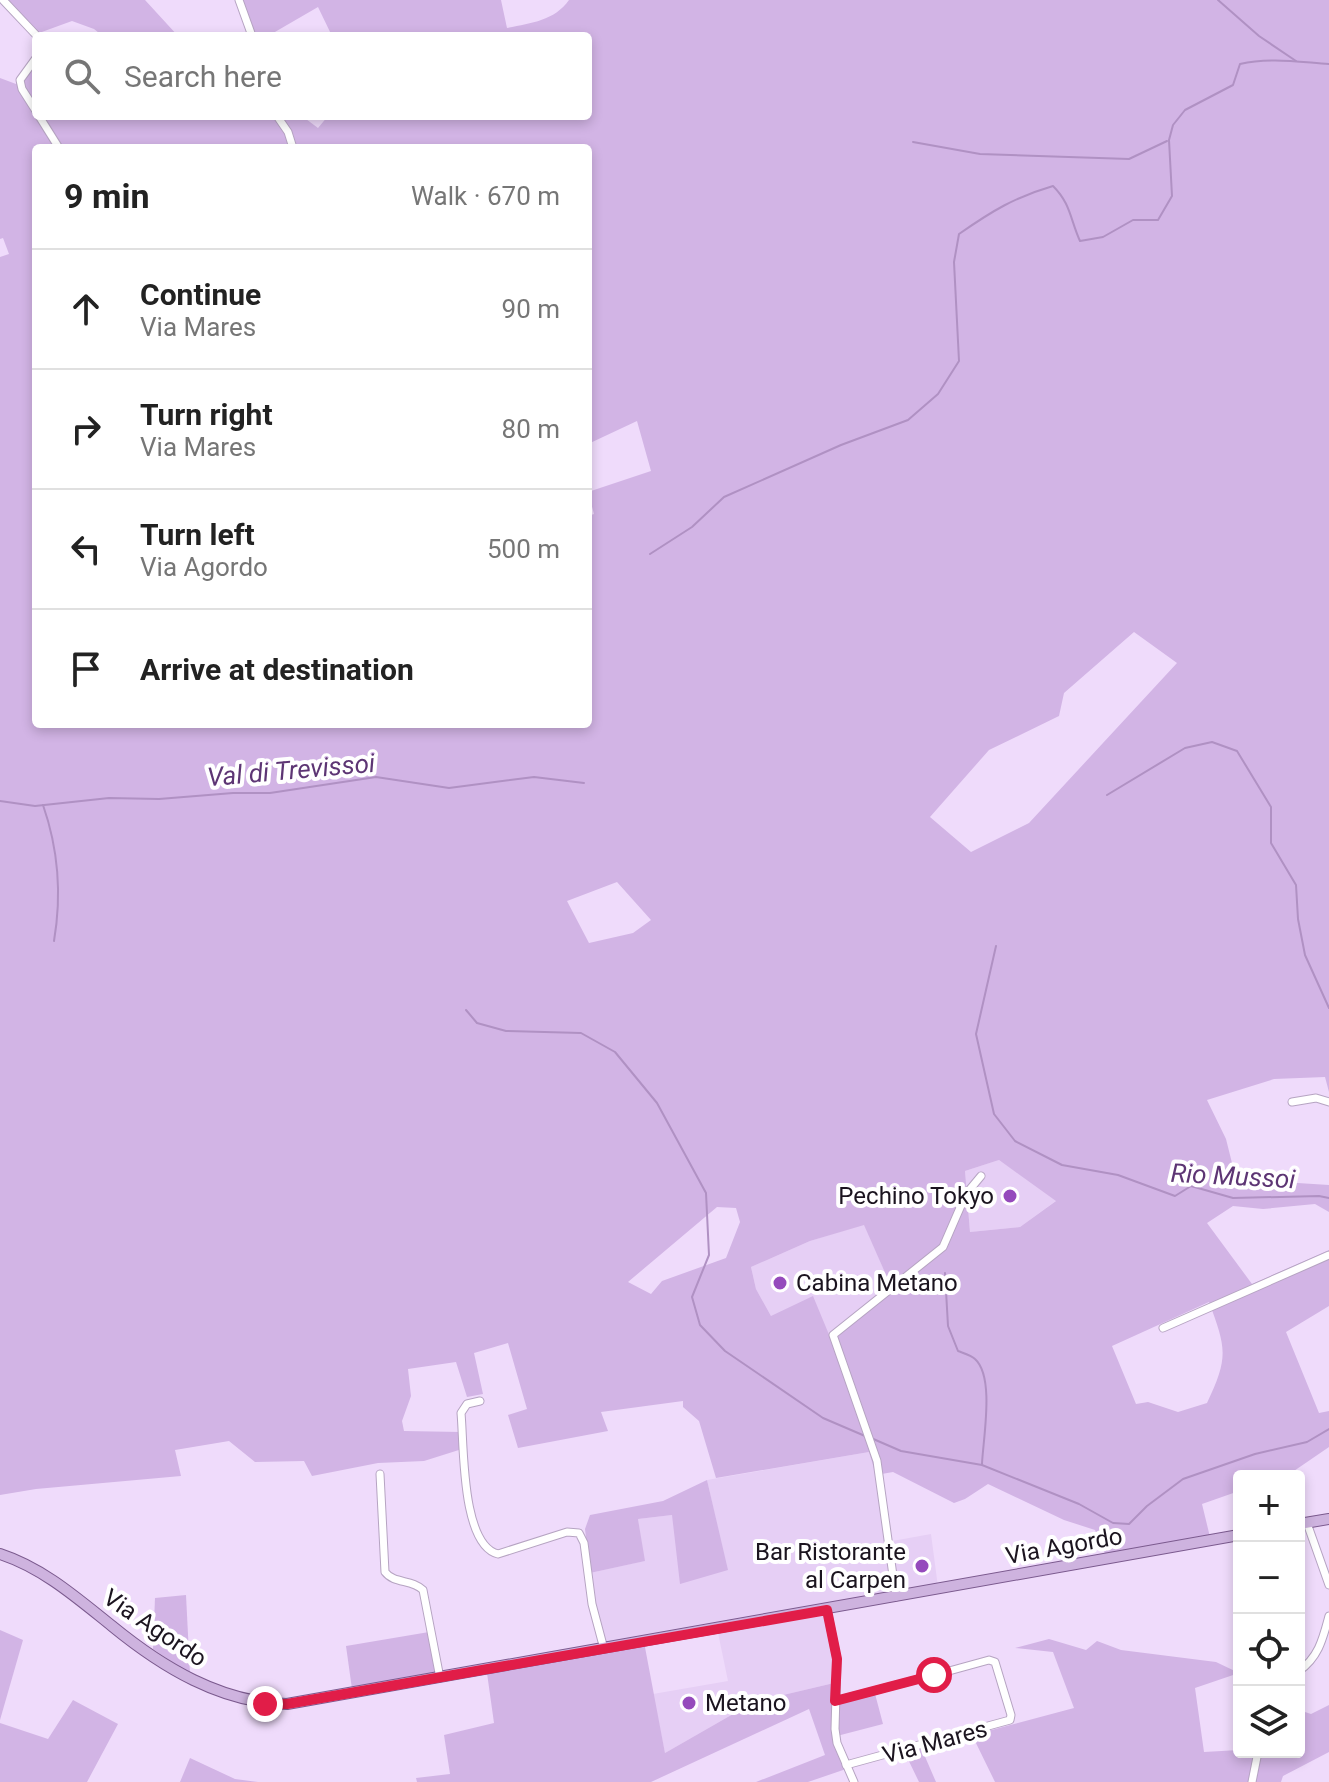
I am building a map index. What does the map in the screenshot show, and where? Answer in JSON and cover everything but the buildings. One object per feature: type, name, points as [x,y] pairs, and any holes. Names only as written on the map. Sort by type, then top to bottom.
[{"type":"main road","points":[[1305,1523],[1329,1519]]},
{"type":"main road","name":"Via Agordo","points":[[0,1554],[47,1576],[116,1629],[201,1684],[243,1700],[287,1704],[1233,1536]]},
{"type":"street","points":[[3,0],[33,32]]},
{"type":"street","points":[[239,0],[251,32]]},
{"type":"street","points":[[32,64],[20,80],[32,105]]},
{"type":"street","points":[[42,120],[56,144]]},
{"type":"street","points":[[280,120],[292,144]]},
{"type":"street","points":[[1292,1102],[1316,1098],[1329,1102]]},
{"type":"street","points":[[896,1597],[877,1461],[833,1335],[943,1247],[966,1194],[981,1176]]},
{"type":"street","points":[[1163,1328],[1329,1255]]},
{"type":"street","points":[[480,1401],[467,1404],[461,1413],[465,1491],[482,1538],[488,1548],[498,1554],[567,1532],[579,1533],[584,1543],[592,1604],[604,1649]]},
{"type":"street","points":[[380,1474],[384,1569],[389,1578],[411,1582],[423,1590],[440,1678]]},
{"type":"street","points":[[1305,1528],[1329,1585]]},
{"type":"street","name":"Via Mares","points":[[827,1610],[837,1659],[835,1729],[854,1782]]},
{"type":"street","points":[[1305,1667],[1318,1652],[1329,1616]]},
{"type":"street","name":"Via Mares","points":[[846,1765],[1010,1720],[1012,1717],[995,1662],[989,1660],[949,1671]]},
{"type":"street","points":[[835,1701],[934,1675]]},
{"type":"street","points":[[1252,1782],[1257,1758]]},
{"type":"shaded area","points":[[4,0],[145,0],[174,32],[98,32],[72,21],[38,32]]},
{"type":"shaded area","points":[[236,0],[501,0],[507,28],[549,17],[569,0],[1329,0],[1329,1092],[1325,1077],[1274,1079],[1207,1100],[1226,1139],[1236,1179],[1329,1185],[1329,1212],[1315,1204],[1263,1209],[1233,1206],[1207,1223],[1252,1284],[1329,1250],[1329,1306],[1286,1332],[1319,1413],[1329,1411],[1329,1447],[1295,1470],[1233,1470],[1233,1493],[1202,1504],[1210,1537],[1106,1556],[1095,1530],[1064,1520],[988,1484],[954,1503],[893,1472],[876,1475],[869,1452],[716,1478],[699,1421],[683,1407],[683,1401],[601,1412],[608,1431],[518,1448],[508,1415],[527,1409],[508,1343],[474,1353],[483,1394],[467,1397],[456,1362],[408,1369],[411,1396],[402,1421],[404,1431],[461,1432],[462,1449],[424,1461],[378,1463],[312,1476],[304,1461],[255,1462],[229,1441],[175,1450],[181,1476],[0,1495],[0,257],[9,254],[3,238],[0,239],[0,78],[16,84],[32,65],[32,120],[307,120],[318,128],[325,120],[592,120],[592,32],[330,32],[318,7],[275,32],[246,32]],"holes":[[[1134,632],[1177,663],[1029,823],[971,852],[930,817],[989,750],[1059,716],[1064,693]],[[617,882],[651,920],[633,933],[589,943],[567,901]],[[999,1160],[1056,1201],[1020,1227],[970,1232],[965,1171]],[[717,1207],[736,1208],[740,1222],[726,1258],[662,1281],[651,1294],[628,1282]],[[864,1225],[890,1284],[830,1337],[813,1296],[771,1316],[756,1289],[751,1267],[810,1241]],[[1209,1302],[1223,1352],[1219,1374],[1207,1403],[1178,1412],[1148,1402],[1136,1404],[1112,1346]]]},
{"type":"shaded area","points":[[999,1160],[1057,1200],[1020,1227],[970,1232],[965,1171]]},
{"type":"shaded area","points":[[864,1224],[890,1284],[830,1337],[771,1316],[756,1289],[751,1267],[810,1241]]},
{"type":"shaded area","points":[[869,1452],[874,1462],[887,1542],[931,1534],[938,1587],[825,1608],[835,1659],[834,1683],[754,1702],[665,1753],[653,1694],[728,1681],[717,1628],[605,1648],[590,1573],[644,1561],[638,1519],[672,1515],[727,1570],[707,1480]]},
{"type":"shaded area","points":[[707,1480],[728,1570],[680,1584],[672,1515],[638,1519],[645,1561],[590,1573],[585,1529],[590,1515],[663,1501]]},
{"type":"shaded area","points":[[186,1595],[190,1674],[153,1649],[155,1598]]},
{"type":"shaded area","points":[[0,1630],[23,1640],[0,1720]]},
{"type":"shaded area","points":[[429,1632],[437,1674],[352,1689],[346,1646]]},
{"type":"shaded area","points":[[1049,1639],[1086,1650],[1097,1641],[1121,1650],[1216,1662],[1233,1670],[1233,1675],[1195,1688],[1204,1752],[1233,1750],[1233,1758],[1305,1758],[1305,1712],[1311,1714],[1329,1705],[1329,1752],[1283,1776],[1281,1782],[995,1782],[974,1739],[923,1752],[936,1782],[919,1782],[905,1753],[1074,1708],[1053,1652],[1015,1648]]},
{"type":"shaded area","points":[[644,1642],[665,1753],[754,1702],[834,1683],[832,1700],[874,1690],[883,1724],[833,1737],[846,1769],[808,1782],[756,1782],[825,1755],[809,1709],[651,1782],[417,1782],[416,1778],[450,1774],[444,1735],[494,1723],[486,1666]]},
{"type":"shaded area","points":[[73,1700],[118,1724],[87,1782],[0,1782],[0,1723],[48,1739]]},
{"type":"shaded area","points":[[190,1758],[235,1779],[258,1782],[180,1782]]},
{"type":"waterway","points":[[1218,0],[1259,36],[1296,61]]},
{"type":"waterway","points":[[650,554],[692,527],[724,497],[841,445],[908,420],[938,394],[959,361],[954,262],[959,234],[1004,206],[1053,186],[1067,206],[1080,241],[1103,237],[1133,220],[1158,220],[1172,196],[1169,140],[1173,125],[1185,110],[1233,85],[1240,64],[1273,60],[1329,64]]},
{"type":"waterway","points":[[913,142],[980,154],[1129,159],[1167,141]]},
{"type":"waterway","points":[[1107,795],[1185,748],[1212,742],[1237,751],[1271,807],[1271,843],[1296,885],[1305,955],[1329,1008]]},
{"type":"waterway","name":"Val di Trevissoi","points":[[0,801],[35,806],[109,798],[159,799],[270,793],[376,777],[449,788],[534,777],[584,783]]},
{"type":"waterway","points":[[43,805],[53,839],[58,873],[54,941]]},
{"type":"waterway","name":"Rio Mussoi","points":[[996,946],[976,1034],[994,1114],[1015,1141],[1062,1165],[1118,1175],[1175,1196],[1191,1186],[1233,1198],[1329,1198]]},
{"type":"waterway","points":[[466,1010],[477,1023],[506,1031],[581,1033],[615,1052],[657,1103],[706,1193],[709,1255],[692,1297],[700,1325],[725,1351],[823,1418],[865,1436]]},
{"type":"waterway","points":[[945,1273],[948,1326],[958,1351],[975,1359],[985,1379],[982,1464]]},
{"type":"waterway","points":[[871,1438],[901,1451],[982,1465],[1079,1504],[1113,1523],[1129,1524],[1183,1479],[1255,1454],[1307,1442],[1329,1429]]},
{"type":"place","name":"Pechino Tokyo","points":[[1010,1196]]},
{"type":"place","name":"Cabina Metano","points":[[780,1283]]},
{"type":"place","name":"Bar Ristorante al Carpen","points":[[922,1566]]},
{"type":"place","name":"Metano","points":[[689,1703]]},
{"type":"route","points":[[265,1704],[287,1704],[827,1610],[837,1659],[835,1701],[934,1675]]}]
